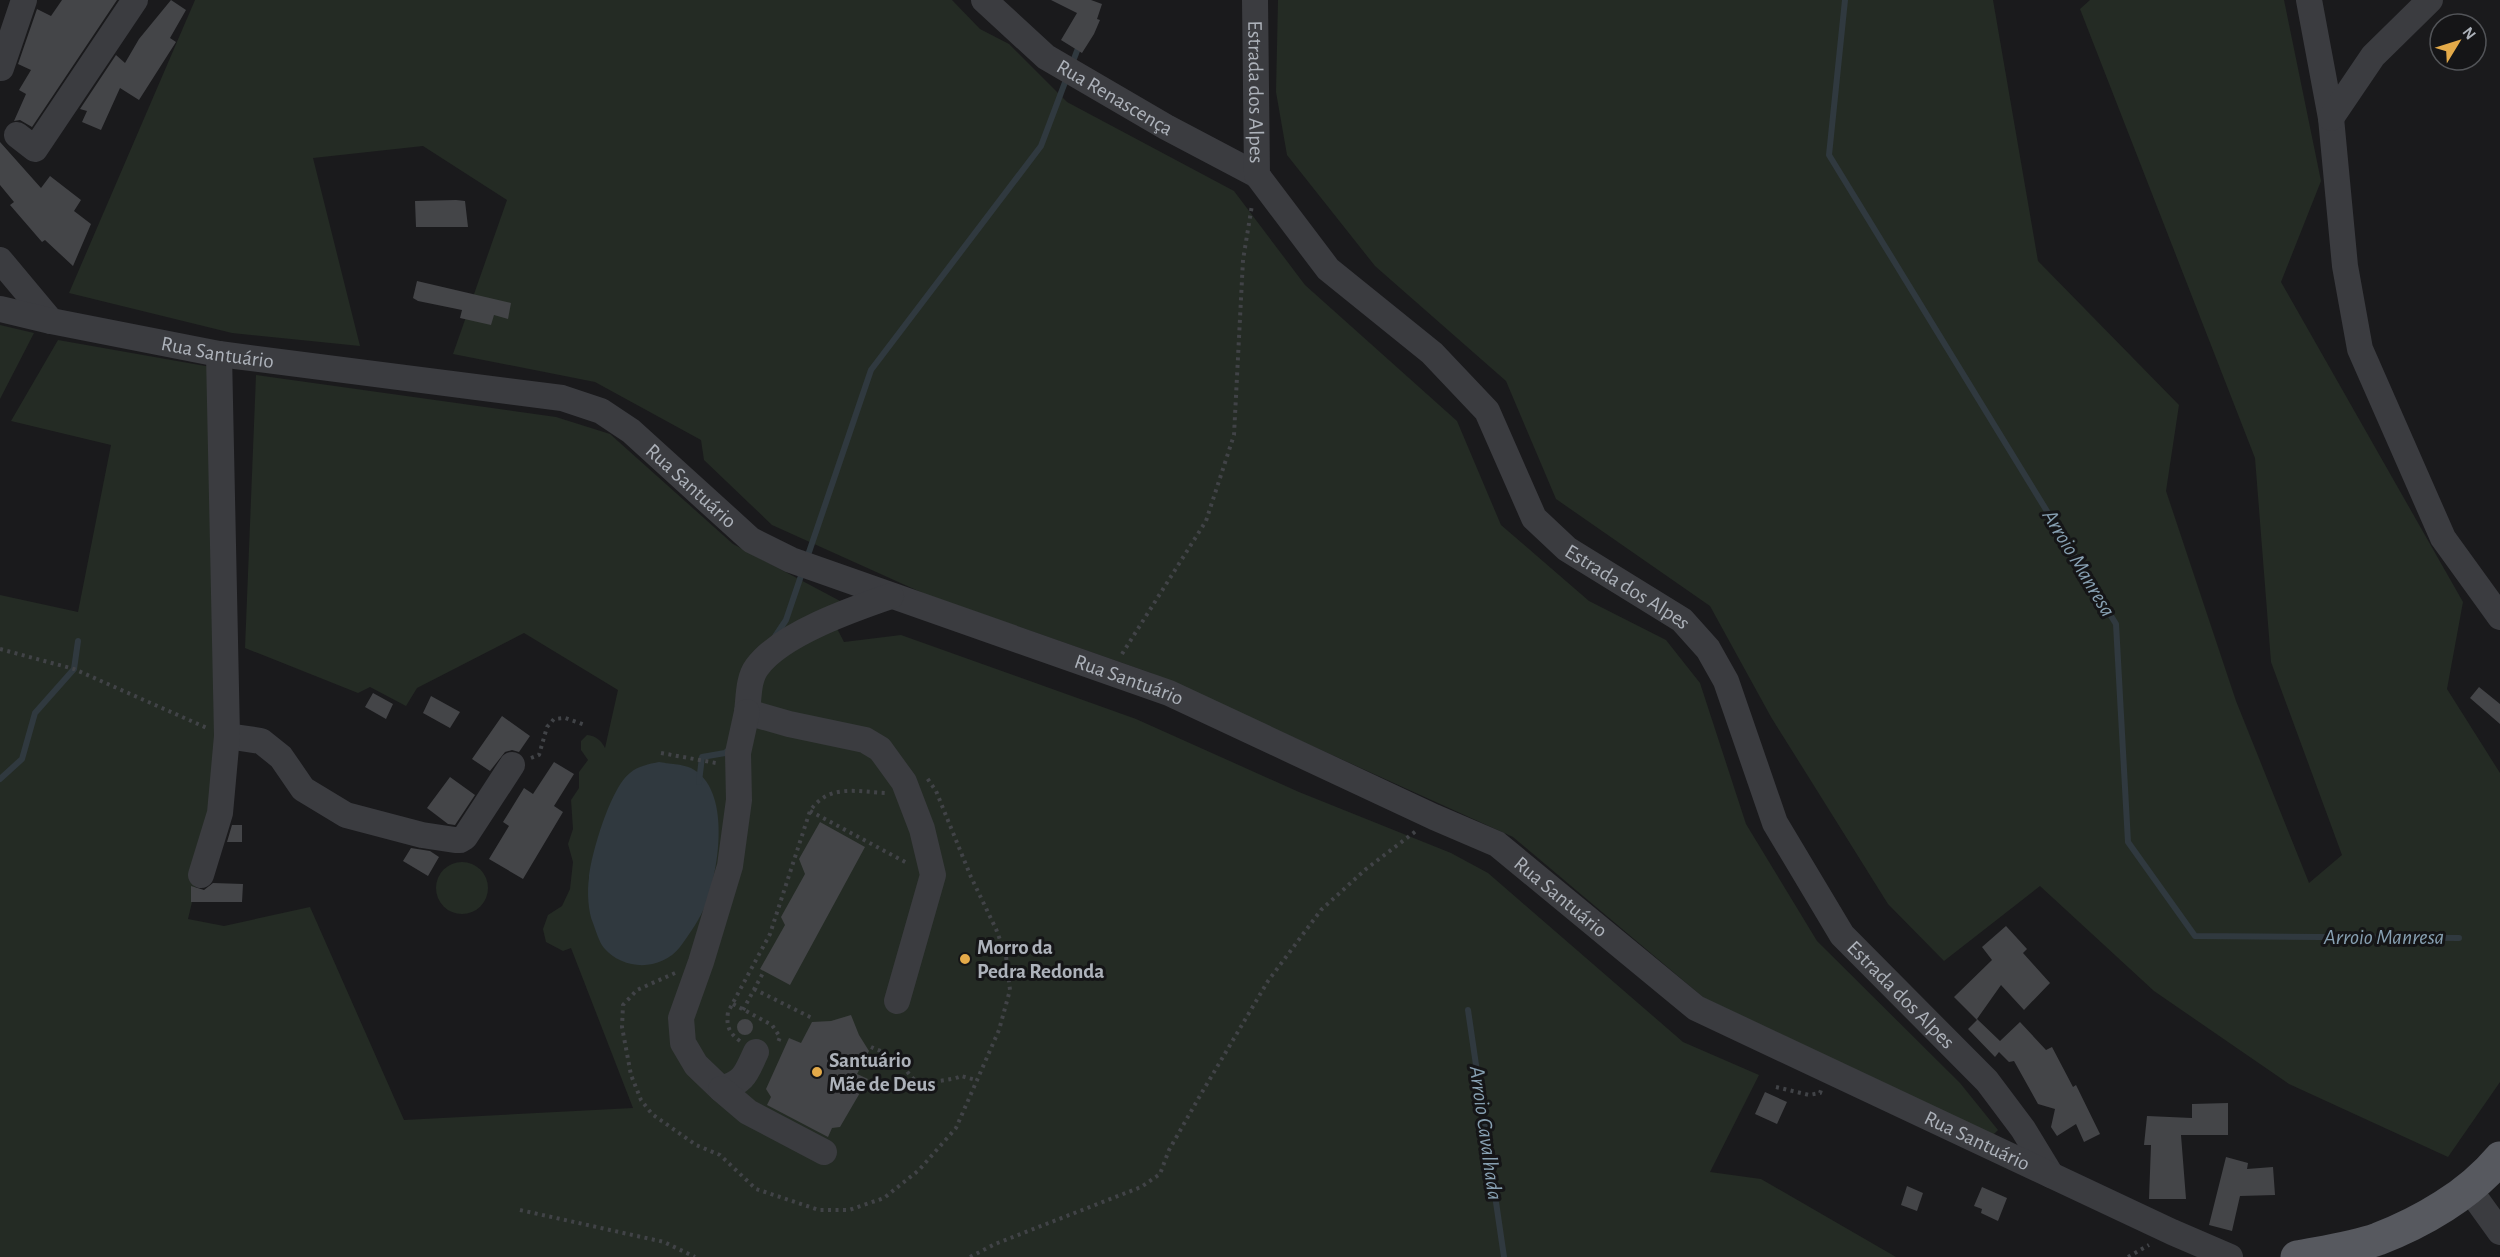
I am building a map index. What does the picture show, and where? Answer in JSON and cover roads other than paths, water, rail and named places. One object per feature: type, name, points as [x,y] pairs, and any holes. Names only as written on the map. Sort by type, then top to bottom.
[{"type":"main road","points":[[2297,1257],[2377,1239],[2440,1208],[2469,1188],[2500,1158]]},
{"type":"street","points":[[1,68],[24,0]]},
{"type":"street","points":[[17,135],[35,149],[135,0]]},
{"type":"street","name":"Rua Renascença","points":[[984,0],[1046,57],[1166,127],[1257,175]]},
{"type":"street","name":"Estrada dos Alpes","points":[[1255,0],[1257,175],[1328,268],[1432,353],[1487,411],[1534,518],[1568,549],[1682,620],[1708,649],[1726,681],[1775,823],[1842,935],[1987,1081],[2023,1130],[2051,1175]]},
{"type":"street","points":[[2309,0],[2331,118],[2345,266],[2360,349],[2443,538],[2500,617]]},
{"type":"street","points":[[2331,118],[2373,56],[2430,0]]},
{"type":"street","points":[[0,260],[51,321]]},
{"type":"street","name":"Rua Santuário","points":[[0,309],[219,354],[562,398],[601,411],[631,431],[751,540],[791,560],[1169,693],[1434,817],[1497,844],[1696,1008],[2051,1175],[2197,1250],[2230,1257]]},
{"type":"street","points":[[201,875],[220,813],[227,736],[219,354]]},
{"type":"street","points":[[824,1152],[748,1112],[721,1089],[696,1065],[683,1043],[681,1018],[701,962],[730,866],[739,800],[738,753],[747,712],[750,680],[757,667],[783,644],[839,614],[891,596]]},
{"type":"street","points":[[747,712],[789,724],[865,740],[880,749],[904,782],[922,829],[933,875],[897,1001]]},
{"type":"street","points":[[227,736],[261,741],[281,757],[303,789],[346,815],[422,836],[454,840],[465,837],[512,765]]},
{"type":"street","points":[[721,1089],[736,1085],[743,1078],[756,1052]]},
{"type":"street","points":[[2469,1188],[2500,1232]]},
{"type":"waterway","name":"Arroio Manresa","points":[[1845,0],[1829,155],[2116,624],[2128,842],[2195,936],[2459,938]]},
{"type":"waterway","points":[[1072,64],[1080,43]]},
{"type":"waterway","points":[[807,558],[871,370],[1041,146],[1067,77]]},
{"type":"waterway","points":[[774,638],[786,620],[803,570]]},
{"type":"waterway","points":[[0,779],[22,759],[35,713],[74,669],[78,641]]},
{"type":"waterway","points":[[699,782],[702,757],[725,753],[731,748]]},
{"type":"waterway","name":"Arroio Cavalhada","points":[[1468,1010],[1504,1257]]},
{"type":"place","name":"Morro da Pedra Redonda","points":[[965,959]]},
{"type":"place","name":"Santuário Mãe de Deus","points":[[817,1072]]}]
